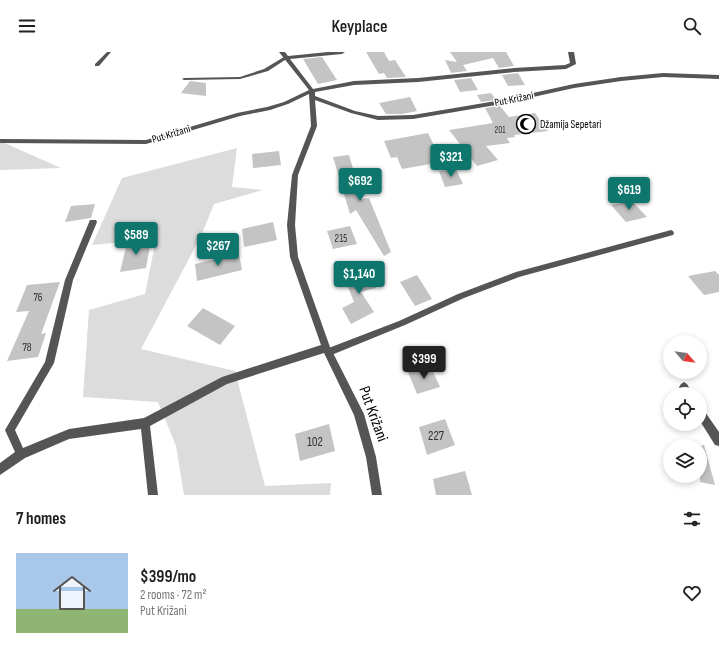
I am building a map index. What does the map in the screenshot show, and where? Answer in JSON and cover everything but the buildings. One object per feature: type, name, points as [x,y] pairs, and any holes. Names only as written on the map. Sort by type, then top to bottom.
[{"type":"street","points":[[282,52],[312,94]]},
{"type":"street","points":[[286,58],[342,52]]},
{"type":"street","name":"Put Križani","points":[[0,140],[146,142],[239,114],[268,109],[312,94],[354,83],[418,80],[514,70],[566,67],[573,64],[571,52]]},
{"type":"street","name":"Put Križani","points":[[312,94],[353,112],[378,118],[413,117],[496,103],[574,86],[621,79],[663,75],[719,78]]},
{"type":"street","name":"Put Križani","points":[[312,94],[314,126],[295,175],[292,225],[294,257],[327,350],[359,414],[371,457],[377,495]]},
{"type":"street","points":[[21,454],[10,430],[49,363],[69,280],[93,222]]},
{"type":"street","points":[[0,470],[21,454],[69,434],[145,423],[225,380],[327,350]]},
{"type":"street","points":[[145,423],[153,495]]},
{"type":"street","points":[[707,423],[719,441]]},
{"type":"lane","points":[[97,65],[110,52]]},
{"type":"lane","points":[[184,79],[240,78],[266,70],[286,58]]},
{"type":"lane","points":[[327,350],[402,323],[461,296],[518,274],[671,233]]},
{"type":"shaded area","points":[[0,141],[61,168],[0,170]]},
{"type":"shaded area","points":[[237,148],[232,187],[263,190],[214,204],[201,236],[141,349],[235,371],[265,486],[331,483],[330,495],[184,495],[176,446],[158,402],[83,397],[89,310],[145,294],[156,239],[92,245],[122,178]]},
{"type":"place","name":"Džamija Sepetari","points":[[526,124]]}]
